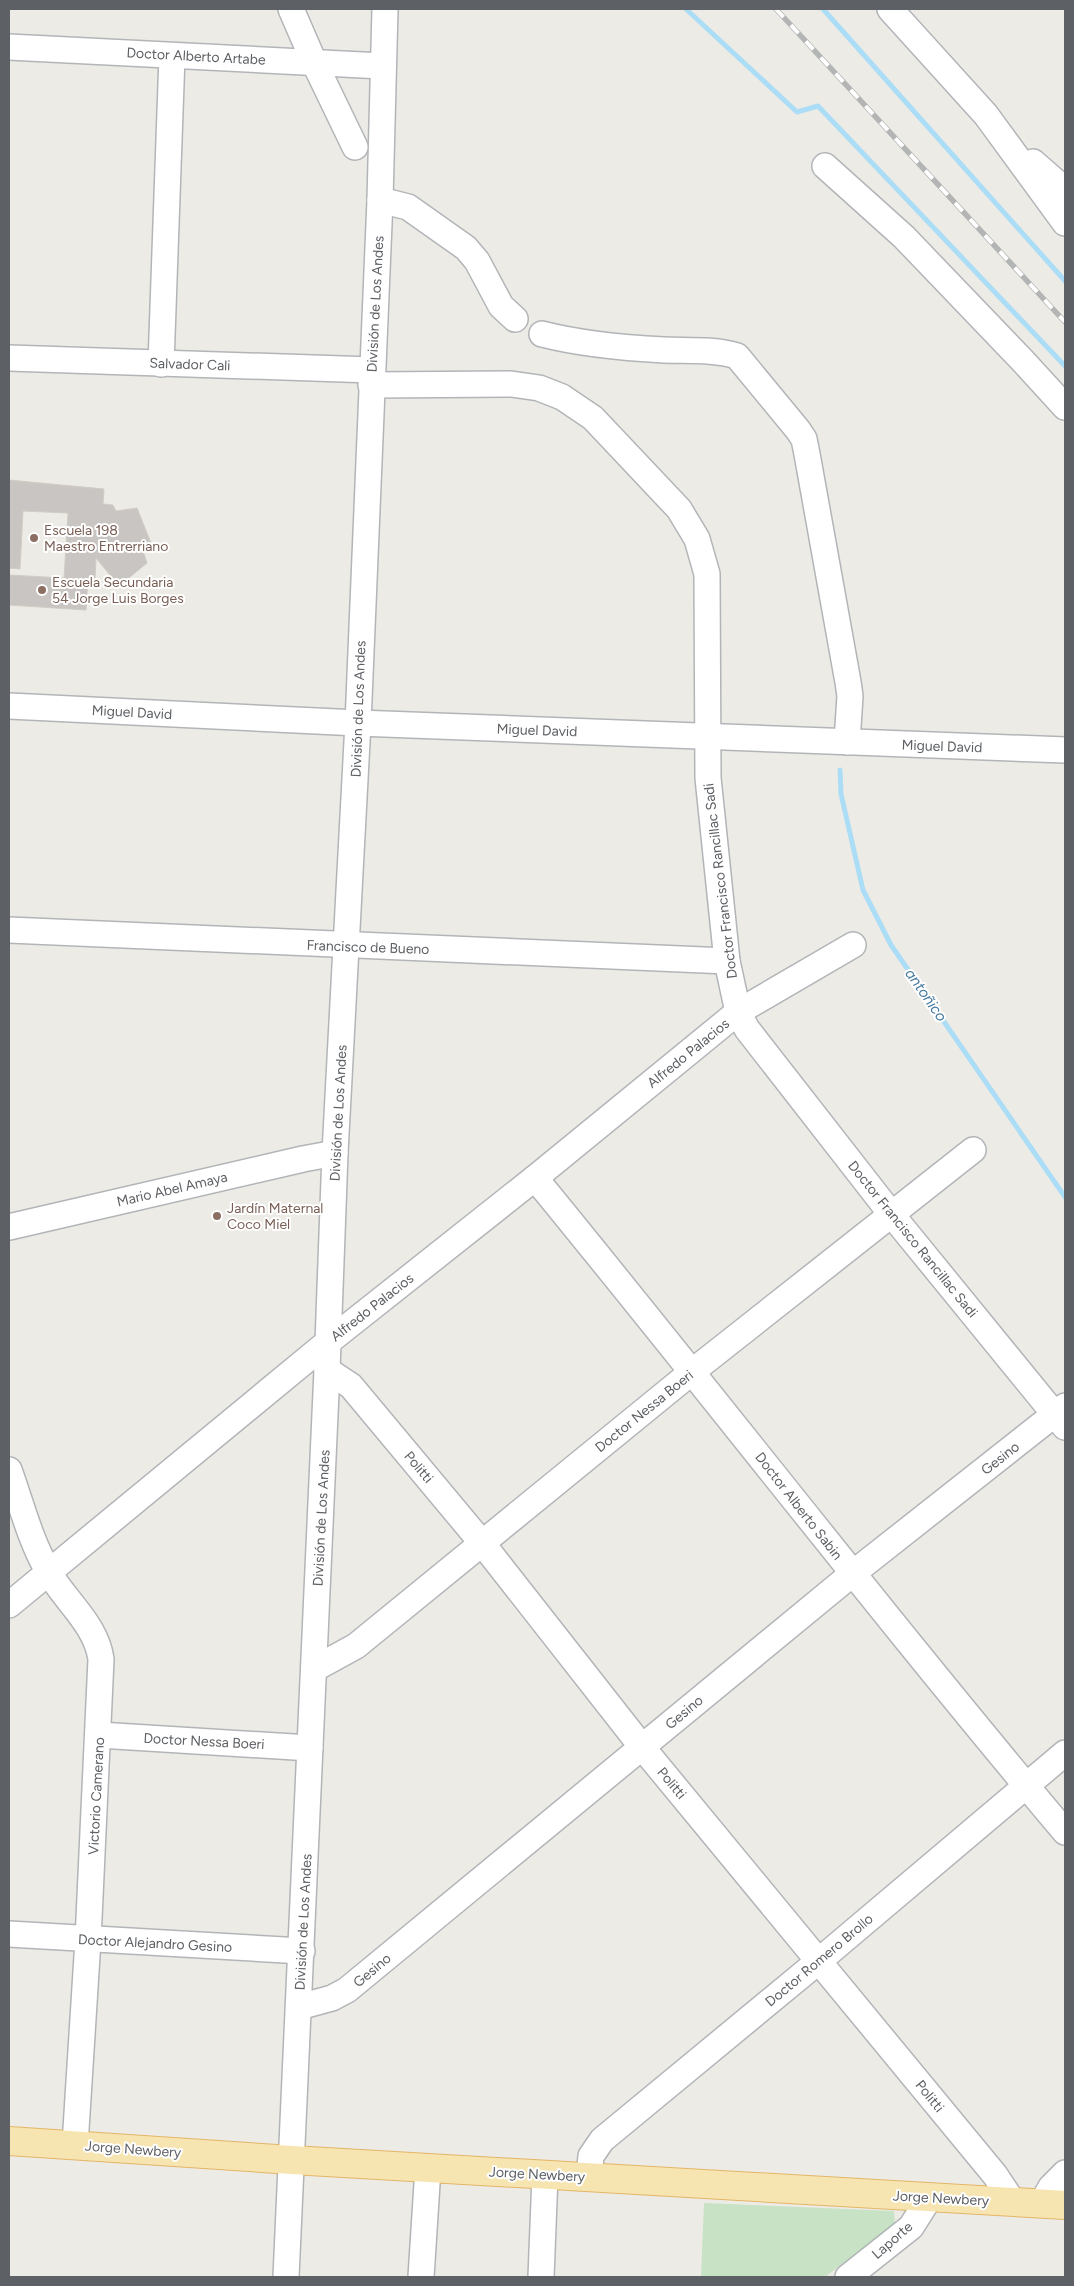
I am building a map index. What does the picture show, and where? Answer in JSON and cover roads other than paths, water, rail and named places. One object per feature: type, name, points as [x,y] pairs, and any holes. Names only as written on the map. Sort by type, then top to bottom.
[{"type":"main road","name":"Jorge Newbery","points":[[9,2141],[292,2160],[1054,2204]]},
{"type":"street","points":[[291,9],[355,147]]},
{"type":"street","name":"División de Los Andes","points":[[286,2277],[302,1951],[335,1154],[358,723],[371,377],[380,200],[382,66],[385,9]]},
{"type":"street","points":[[891,9],[986,114],[1065,223]]},
{"type":"street","name":"Doctor Alberto Artabe","points":[[9,47],[382,66]]},
{"type":"street","points":[[161,364],[172,56]]},
{"type":"street","points":[[1004,138],[1065,190]]},
{"type":"street","points":[[825,166],[904,237],[1065,407]]},
{"type":"street","points":[[380,200],[408,207],[466,248],[477,261],[501,306],[515,319]]},
{"type":"street","points":[[542,334],[561,339],[662,350],[726,353],[737,356],[798,430],[804,439],[807,454],[848,682],[850,696],[847,742]]},
{"type":"street","name":"Salvador Cali","points":[[9,358],[161,364],[511,384],[539,388],[562,397]]},
{"type":"street","name":"Doctor Francisco Rancillac Sadi","points":[[562,397],[593,418],[679,509],[697,539],[706,574],[706,736],[708,778],[727,961],[738,1012],[747,1029],[892,1215],[1062,1416]]},
{"type":"street","name":"Miguel David","points":[[9,706],[358,723],[1065,750]]},
{"type":"street","name":"Francisco de Bueno","points":[[9,930],[727,961]]},
{"type":"street","name":"Alfredo Palacios","points":[[9,1605],[328,1342],[535,1178],[738,1012],[854,946]]},
{"type":"street","name":"Doctor Nessa Boeri","points":[[314,1669],[356,1646],[693,1371],[973,1150]]},
{"type":"street","name":"Mario Abel Amaya","points":[[9,1227],[303,1158],[335,1154]]},
{"type":"street","name":"Doctor Alberto Sabin","points":[[535,1178],[693,1371],[852,1574],[1065,1832]]},
{"type":"street","name":"Politti","points":[[327,1370],[351,1386],[482,1543],[642,1747],[820,1960],[995,2175],[1013,2202]]},
{"type":"street","name":"Gesino","points":[[299,2007],[332,1998],[347,1990],[852,1574],[1062,1416]]},
{"type":"street","name":"Victorio Camerano","points":[[9,1470],[39,1554],[48,1572],[94,1634],[101,1660],[99,1735],[75,2145]]},
{"type":"street","name":"Doctor Nessa Boeri","points":[[99,1735],[310,1748]]},
{"type":"street","name":"Doctor Romero Brollo","points":[[589,2176],[591,2156],[602,2140],[820,1960],[1065,1753]]},
{"type":"street","name":"Doctor Alejandro Gesino","points":[[9,1934],[302,1951]]},
{"type":"street","points":[[421,2277],[428,2168]]},
{"type":"street","points":[[1054,2204],[1051,2187],[1065,2173]]},
{"type":"street","points":[[541,2277],[545,2175]]},
{"type":"street","name":"Laporte","points":[[848,2277],[910,2227],[930,2197]]},
{"type":"waterway","points":[[686,9],[797,112],[818,106],[1065,366]]},
{"type":"waterway","points":[[823,9],[1065,281]]},
{"type":"waterway","name":"antoñico","points":[[840,770],[841,794],[863,890],[891,945],[1065,1197]]},
{"type":"railway","points":[[776,9],[1065,322]]},
{"type":"place","name":"Escuela 198 Maestro Entrerriano","points":[[34,538]]},
{"type":"place","name":"Escuela Secundaria 54 Jorge Luis Borges","points":[[42,590]]},
{"type":"place","name":"Jardín Maternal Coco Miel","points":[[217,1216]]}]
